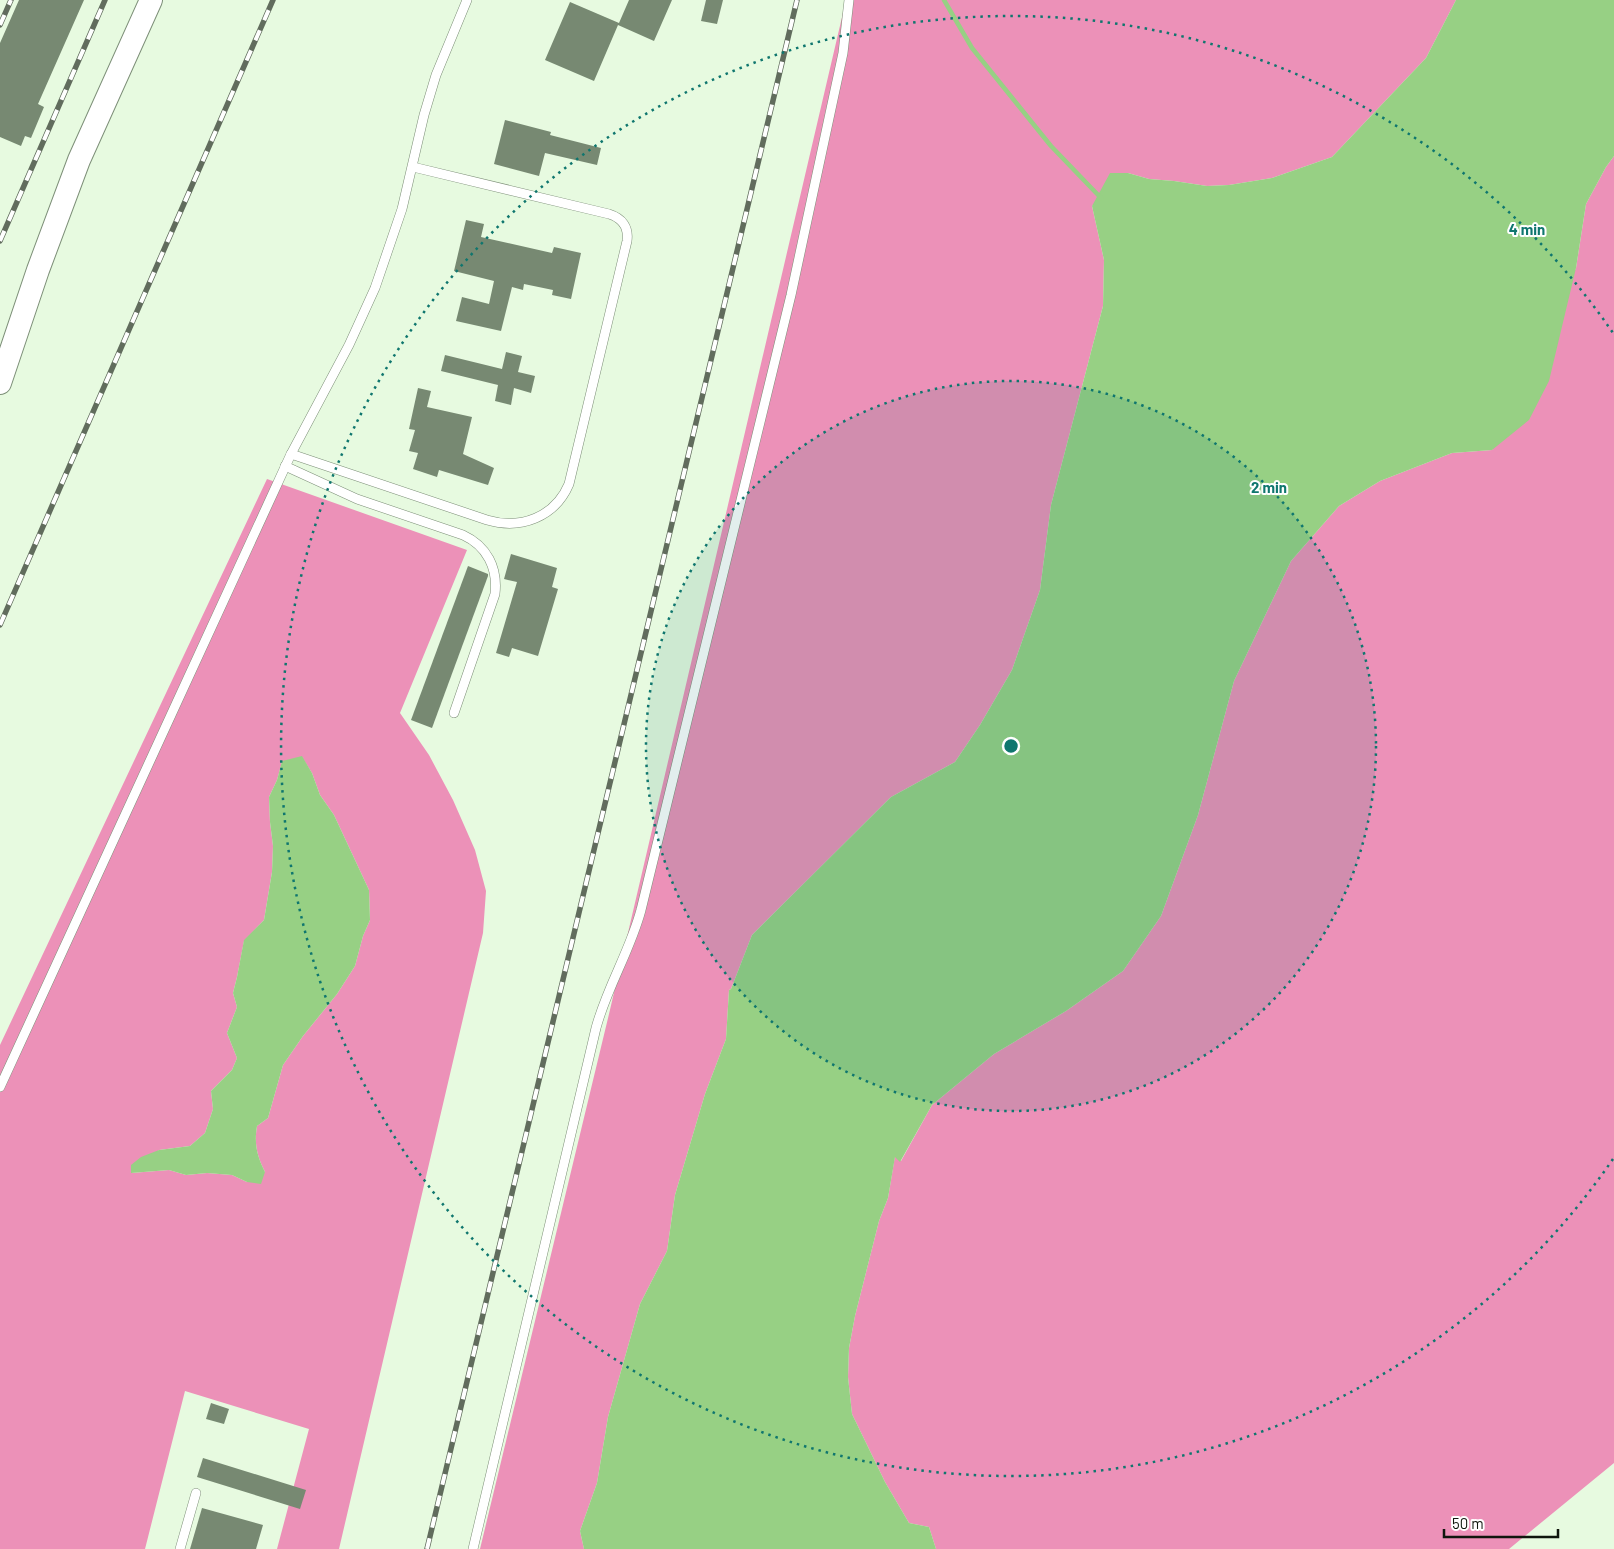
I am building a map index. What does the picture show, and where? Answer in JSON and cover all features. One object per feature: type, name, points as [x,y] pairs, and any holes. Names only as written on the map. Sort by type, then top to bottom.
[{"type":"street","points":[[0,383],[38,270],[79,160],[151,0]]},
{"type":"lane","points":[[0,1087],[285,466],[349,345],[375,288],[400,219],[434,80],[446,46],[467,0]]},
{"type":"lane","points":[[473,1549],[596,1028],[606,997],[630,944],[641,910],[787,314],[842,58],[849,0]]},
{"type":"lane","points":[[291,454],[502,524],[523,523],[542,515],[558,502],[569,484],[627,241],[628,234],[624,225],[618,218],[609,214],[413,167]]},
{"type":"lane","points":[[285,466],[314,481],[357,499],[463,535],[478,545],[486,554],[492,564],[495,576],[495,594],[454,713]]},
{"type":"lane","points":[[180,1549],[196,1493]]},
{"type":"shaded area","points":[[846,0],[1456,0],[1426,58],[1332,157],[1272,178],[1229,185],[1207,186],[1149,179],[1128,173],[1092,206],[1104,260],[1103,306],[1051,505],[1040,590],[1012,670],[980,725],[955,762],[891,797],[752,935],[729,990],[726,1039],[705,1094],[675,1195],[667,1251],[640,1304],[608,1417],[597,1483],[580,1531],[584,1549],[480,1549],[609,1014]]},
{"type":"shaded area","points":[[1456,0],[1614,0],[1614,156],[1586,204],[1576,268],[1549,381],[1529,420],[1492,450],[1452,453],[1380,481],[1339,506],[1291,561],[1234,681],[1198,815],[1161,916],[1123,971],[1066,1011],[994,1054],[932,1105],[900,1162],[895,1157],[888,1198],[879,1221],[855,1316],[849,1348],[848,1377],[852,1414],[885,1482],[909,1523],[929,1527],[936,1549],[584,1549],[580,1531],[597,1483],[608,1417],[640,1304],[667,1251],[675,1195],[705,1094],[726,1039],[729,990],[752,935],[891,797],[955,762],[980,725],[1012,670],[1040,590],[1051,505],[1103,306],[1104,260],[1092,206],[1110,173],[1128,173],[1149,179],[1207,186],[1229,185],[1272,178],[1332,157],[1426,58]]},
{"type":"shaded area","points":[[1614,156],[1614,1463],[1509,1549],[936,1549],[929,1527],[909,1523],[885,1482],[852,1414],[848,1377],[849,1348],[855,1316],[879,1221],[888,1198],[895,1156],[901,1161],[932,1105],[994,1054],[1066,1011],[1123,971],[1161,916],[1198,815],[1234,681],[1291,561],[1339,506],[1380,481],[1452,453],[1492,450],[1576,268],[1586,204]]},
{"type":"shaded area","points":[[267,479],[467,550],[400,713],[429,755],[453,800],[475,850],[486,891],[483,933],[339,1549],[277,1549],[309,1429],[185,1391],[145,1549],[0,1549],[0,1045]],"holes":[[[302,757],[312,773],[320,795],[334,815],[369,890],[370,920],[363,936],[355,966],[337,994],[303,1036],[283,1065],[268,1118],[257,1126],[257,1150],[265,1172],[247,1182],[232,1175],[207,1173],[186,1175],[169,1170],[131,1173],[159,1150],[190,1146],[205,1133],[213,1109],[211,1091],[232,1070],[237,1058],[227,1033],[237,1007],[233,993],[244,941],[264,920],[272,872],[273,846],[269,797],[277,780],[282,762]]]},
{"type":"shaded area","points":[[302,756],[312,773],[320,795],[334,815],[369,890],[370,920],[363,936],[355,966],[337,994],[303,1036],[283,1065],[268,1118],[257,1126],[257,1150],[265,1172],[261,1184],[247,1182],[232,1175],[207,1173],[186,1175],[169,1170],[131,1173],[131,1165],[141,1157],[159,1150],[190,1146],[205,1133],[213,1109],[211,1091],[232,1070],[237,1058],[227,1033],[237,1007],[233,993],[244,940],[264,920],[272,872],[273,846],[269,797],[277,780],[282,761]]},
{"type":"building","points":[[19,0],[84,0],[38,104],[44,107],[31,138],[25,136],[21,146],[0,137],[0,43]]},
{"type":"building","points":[[629,0],[672,0],[654,41],[618,25],[594,81],[545,60],[570,2],[619,23]]},
{"type":"building","points":[[706,0],[723,0],[717,24],[701,21]]},
{"type":"building","points":[[505,120],[551,132],[550,135],[601,148],[597,165],[545,153],[539,176],[494,164]]},
{"type":"building","points":[[466,220],[484,224],[481,237],[552,253],[554,247],[581,253],[571,299],[552,295],[553,290],[524,284],[523,290],[512,287],[501,331],[456,321],[462,297],[489,304],[494,281],[454,271]]},
{"type":"building","points":[[506,352],[522,356],[518,372],[535,376],[531,393],[514,388],[511,405],[495,401],[498,385],[441,371],[445,355],[502,369]]},
{"type":"building","points":[[418,388],[431,391],[427,407],[472,417],[463,454],[494,468],[488,485],[439,470],[437,477],[413,469],[418,453],[409,451],[415,430],[409,429]]},
{"type":"building","points":[[511,554],[557,568],[552,587],[558,589],[538,656],[512,648],[509,657],[496,653],[517,582],[504,579]]},
{"type":"building","points":[[468,566],[488,574],[488,576],[432,728],[411,720]]},
{"type":"building","points":[[211,1403],[229,1409],[224,1424],[206,1419]]},
{"type":"building","points":[[203,1458],[306,1490],[300,1509],[197,1477]]},
{"type":"building","points":[[202,1508],[263,1525],[256,1549],[190,1549]]},
{"type":"waterway","points":[[944,0],[972,48],[1051,146],[1101,198]]},
{"type":"railway","points":[[0,25],[11,0]]},
{"type":"railway","points":[[0,241],[105,0]]},
{"type":"railway","points":[[0,625],[273,0]]},
{"type":"railway","points":[[427,1549],[797,0]]}]
